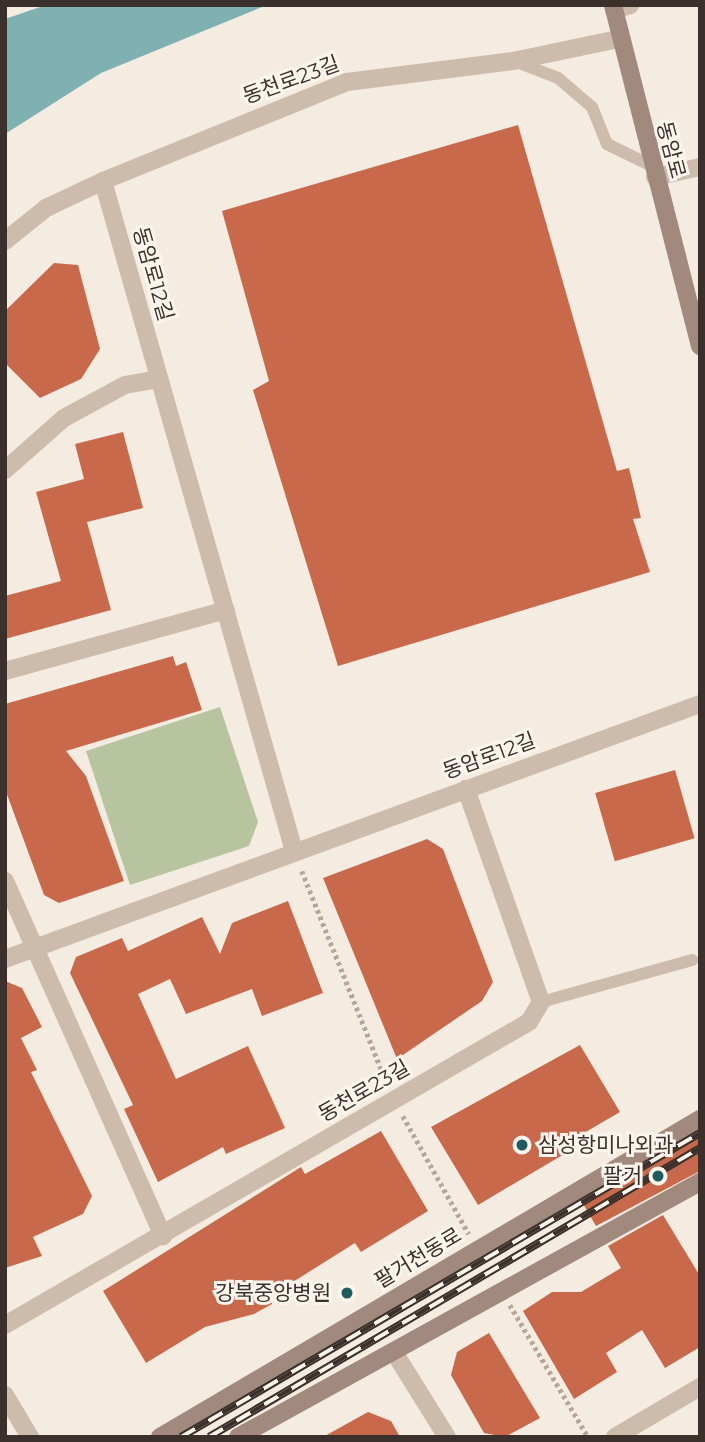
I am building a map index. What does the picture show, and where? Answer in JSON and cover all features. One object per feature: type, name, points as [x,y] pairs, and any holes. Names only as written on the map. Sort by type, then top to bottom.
[{"type":"main road","name":"동암로","points":[[619,7],[618,39],[700,346]]},
{"type":"main road","name":"팔거천동로","points":[[160,1437],[700,1119]]},
{"type":"main road","points":[[239,1437],[700,1182]]},
{"type":"street","name":"동천로23길","points":[[5,241],[46,208],[103,181],[347,82],[513,61],[618,39]]},
{"type":"street","points":[[653,172],[700,167]]},
{"type":"street","name":"동암로12길","points":[[103,181],[294,851]]},
{"type":"street","points":[[5,470],[64,418],[125,385],[159,379]]},
{"type":"street","points":[[5,671],[226,610]]},
{"type":"street","name":"동암로12길","points":[[5,959],[700,704]]},
{"type":"street","points":[[466,789],[541,1002]]},
{"type":"street","points":[[5,881],[31,949],[163,1236]]},
{"type":"street","name":"동천로23길","points":[[5,1325],[529,1022],[541,1002]]},
{"type":"street","points":[[394,1352],[447,1437]]},
{"type":"street","points":[[615,1437],[700,1387]]},
{"type":"street","points":[[5,1395],[30,1437]]},
{"type":"lane","points":[[513,61],[558,78],[592,107],[607,144],[653,172]]},
{"type":"lane","points":[[541,1002],[692,960]]},
{"type":"path","points":[[294,851],[394,1100],[478,1249]]},
{"type":"path","points":[[501,1291],[588,1437]]},
{"type":"green space","points":[[220,707],[258,822],[249,846],[130,885],[86,751]]},
{"type":"water","points":[[46,5],[267,5],[101,73],[5,134],[5,19]]},
{"type":"building","points":[[518,125],[617,471],[629,468],[641,518],[633,519],[650,572],[338,666],[253,390],[269,381],[222,211]]},
{"type":"building","points":[[54,263],[78,265],[100,349],[81,379],[40,398],[5,363],[5,311]]},
{"type":"building","points":[[123,432],[143,508],[87,522],[111,610],[5,639],[5,596],[61,581],[36,492],[84,479],[75,444]]},
{"type":"building","points":[[173,656],[176,666],[186,662],[202,710],[66,751],[86,776],[124,881],[59,903],[44,895],[5,789],[5,704]]},
{"type":"building","points":[[675,770],[695,838],[615,861],[595,793]]},
{"type":"building","points":[[427,839],[443,849],[493,982],[482,1001],[397,1059],[323,878]]},
{"type":"building","points":[[288,901],[323,993],[262,1016],[252,989],[186,1014],[170,979],[138,994],[176,1079],[248,1046],[285,1128],[226,1154],[223,1147],[158,1182],[124,1109],[133,1105],[70,973],[76,957],[122,938],[128,951],[202,917],[220,954],[232,923]]},
{"type":"building","points":[[5,981],[22,988],[42,1027],[21,1038],[37,1070],[31,1072],[92,1196],[83,1214],[33,1237],[42,1256],[5,1268]]},
{"type":"building","points":[[580,1045],[620,1112],[584,1133],[588,1140],[478,1205],[431,1127]]},
{"type":"building","points":[[381,1131],[428,1211],[361,1252],[355,1243],[269,1297],[272,1304],[254,1314],[205,1327],[146,1363],[103,1291],[301,1167],[305,1174]]},
{"type":"building","points":[[700,1132],[700,1171],[596,1226],[582,1202]]},
{"type":"building","points":[[663,1215],[700,1276],[700,1347],[665,1368],[642,1330],[606,1353],[617,1372],[574,1399],[523,1311],[552,1292],[581,1292],[621,1268],[608,1246]]},
{"type":"building","points":[[489,1333],[540,1418],[505,1437],[484,1433],[451,1375],[457,1352]]},
{"type":"building","points":[[368,1412],[391,1421],[400,1437],[323,1437]]},
{"type":"railway","points":[[181,1437],[700,1133]]},
{"type":"railway","points":[[209,1437],[700,1148]]},
{"type":"place","name":"삼성항미나외과","points":[[522,1145]]},
{"type":"place","name":"팔거","points":[[658,1176]]},
{"type":"place","name":"강북중앙병원","points":[[347,1293]]}]
